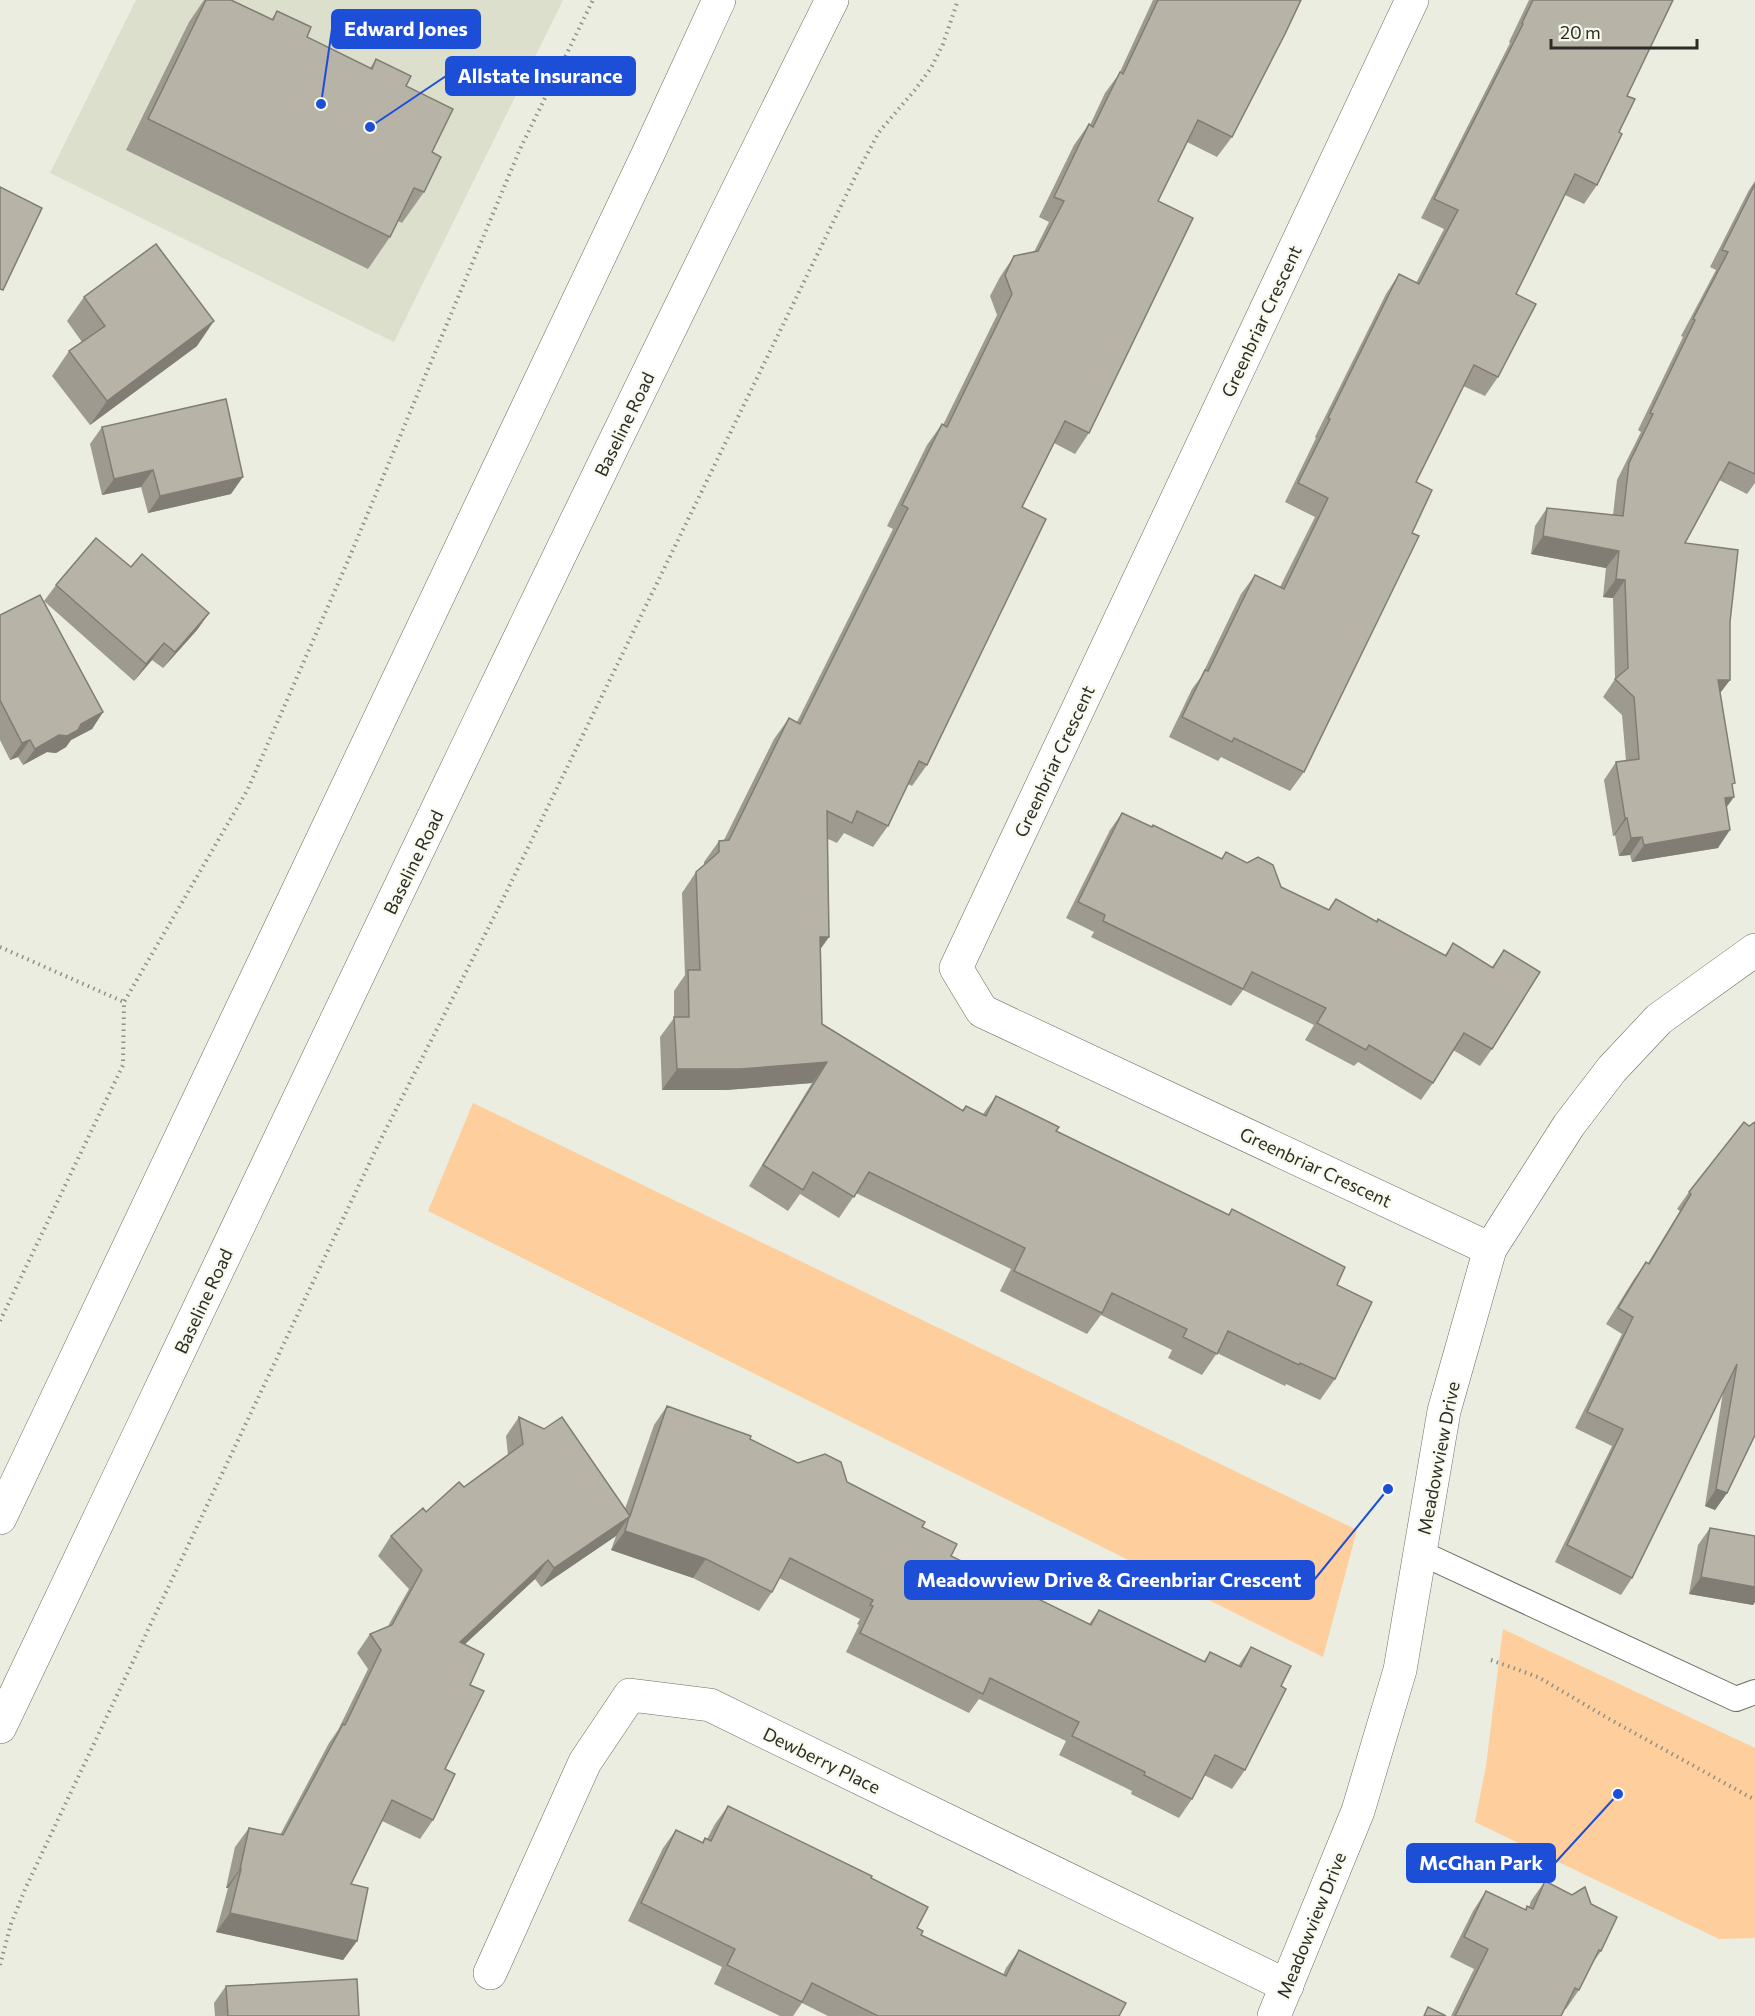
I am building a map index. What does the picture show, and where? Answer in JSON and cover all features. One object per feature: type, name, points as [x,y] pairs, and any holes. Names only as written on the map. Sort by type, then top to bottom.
[{"type":"street","points":[[0,1518],[719,0]]},
{"type":"street","name":"Baseline Road","points":[[0,1727],[379,933],[832,0]]},
{"type":"street","name":"Greenbriar Crescent","points":[[1412,0],[956,968],[982,1011],[1490,1249]]},
{"type":"street","name":"Meadowview Drive","points":[[1274,2016],[1361,1801],[1400,1670],[1444,1411],[1490,1249],[1569,1125],[1612,1069],[1659,1019],[1755,950]]},
{"type":"street","name":"Dewberry Place","points":[[490,1973],[585,1762],[630,1695],[710,1705],[1287,1986]]},
{"type":"lane","points":[[1419,1552],[1736,1699],[1755,1692]]},
{"type":"path","points":[[0,1322],[123,1065],[124,1002],[248,789],[350,556],[520,149],[593,0]]},
{"type":"path","points":[[0,1965],[11,1924],[26,1887],[379,1143],[500,905],[857,173],[879,132],[931,68],[943,44],[958,0]]},
{"type":"path","points":[[0,947],[124,1002]]},
{"type":"path","points":[[1491,1660],[1538,1677],[1755,1800]]},
{"type":"shaded area","points":[[136,0],[563,0],[394,342],[50,173]]},
{"type":"shaded area","points":[[473,1103],[1357,1530],[1323,1657],[428,1211]]},
{"type":"shaded area","points":[[1503,1629],[1755,1748],[1755,1938],[1719,1939],[1475,1822],[1486,1766]]},
{"type":"building","points":[[206,0],[231,0],[273,20],[277,11],[311,27],[307,37],[372,69],[376,59],[411,76],[406,86],[453,109],[432,152],[441,157],[424,192],[414,188],[390,237],[148,119]]},
{"type":"building","points":[[1158,0],[1301,0],[1232,137],[1198,120],[1158,201],[1193,218],[1089,433],[1065,421],[1022,507],[1046,519],[927,765],[919,761],[888,826],[857,811],[852,823],[827,811],[829,937],[820,937],[822,1024],[963,1111],[966,1106],[986,1116],[996,1096],[1059,1127],[1056,1131],[1229,1215],[1232,1209],[1345,1267],[1337,1285],[1372,1302],[1335,1379],[1300,1363],[1299,1365],[1228,1331],[1217,1354],[1183,1337],[1187,1329],[1112,1293],[1102,1313],[1014,1271],[1025,1248],[869,1172],[854,1197],[813,1172],[803,1190],[763,1165],[827,1062],[741,1069],[677,1069],[674,1017],[689,1017],[688,970],[700,970],[696,872],[719,852],[719,841],[729,840],[789,718],[800,724],[908,508],[902,505],[942,424],[947,427],[1012,294],[1005,275],[1014,256],[1038,251],[1064,201],[1054,197],[1089,124],[1093,127],[1120,72],[1123,74]]},
{"type":"building","points":[[1533,0],[1673,0],[1627,96],[1635,99],[1619,132],[1622,134],[1597,185],[1575,174],[1516,294],[1536,304],[1498,377],[1474,365],[1416,482],[1432,490],[1412,533],[1419,536],[1304,772],[1234,738],[1232,742],[1182,717],[1205,670],[1208,671],[1255,575],[1284,589],[1328,498],[1298,483],[1399,274],[1419,284],[1458,210],[1434,199]]},
{"type":"building","points":[[1755,184],[1755,474],[1729,462],[1685,543],[1738,550],[1730,622],[1730,680],[1718,680],[1735,783],[1732,784],[1734,797],[1725,798],[1730,830],[1644,845],[1642,837],[1631,838],[1627,818],[1625,818],[1616,762],[1639,759],[1634,697],[1615,679],[1628,668],[1625,580],[1616,579],[1619,551],[1543,536],[1547,508],[1623,516],[1629,463],[1653,414],[1650,413],[1695,320],[1693,319],[1728,252],[1722,250]]},
{"type":"building","points":[[0,187],[42,208],[3,290],[0,289]]},
{"type":"building","points":[[156,244],[214,321],[107,401],[69,351],[105,326],[84,297]]},
{"type":"building","points":[[226,399],[243,477],[160,496],[153,470],[114,479],[102,427]]},
{"type":"building","points":[[96,538],[131,567],[142,554],[209,613],[175,652],[164,643],[146,664],[56,585]]},
{"type":"building","points":[[40,595],[103,712],[81,724],[78,730],[67,736],[59,735],[35,749],[30,740],[22,743],[0,700],[0,615]]},
{"type":"building","points":[[1122,813],[1152,827],[1153,825],[1222,859],[1226,852],[1247,863],[1258,857],[1273,865],[1281,887],[1329,910],[1336,899],[1446,956],[1453,943],[1493,968],[1504,950],[1540,972],[1492,1049],[1464,1033],[1433,1083],[1369,1045],[1366,1050],[1317,1023],[1326,1008],[1252,972],[1243,989],[1103,921],[1105,915],[1078,902]]},
{"type":"building","points":[[1744,1122],[1749,1126],[1755,1122],[1755,1435],[1727,1493],[1716,1489],[1737,1364],[1632,1578],[1567,1545],[1623,1429],[1587,1412],[1633,1317],[1618,1308],[1646,1262],[1649,1264],[1691,1194],[1689,1192]]},
{"type":"building","points":[[667,1406],[751,1436],[750,1439],[798,1463],[825,1454],[841,1462],[847,1482],[925,1522],[922,1527],[957,1544],[951,1556],[1091,1625],[1099,1610],[1205,1662],[1210,1652],[1241,1667],[1251,1647],[1291,1666],[1281,1686],[1286,1689],[1245,1770],[1215,1755],[1192,1799],[1144,1775],[1145,1772],[1072,1736],[1079,1722],[990,1678],[983,1694],[860,1633],[873,1606],[870,1605],[873,1600],[790,1558],[772,1592],[706,1559],[625,1531],[629,1517],[554,1568],[548,1560],[460,1642],[484,1654],[470,1685],[484,1691],[445,1769],[455,1774],[433,1820],[392,1800],[351,1884],[368,1888],[357,1941],[230,1913],[249,1828],[283,1835],[343,1724],[345,1725],[381,1650],[370,1634],[392,1625],[422,1570],[391,1536],[423,1508],[426,1512],[459,1482],[464,1487],[523,1444],[519,1417],[544,1429],[562,1417],[630,1516]]},
{"type":"building","points":[[1710,1528],[1755,1536],[1755,1587],[1701,1577]]},
{"type":"building","points":[[728,1806],[872,1876],[871,1878],[928,1907],[917,1928],[923,1931],[921,1935],[1006,1976],[1019,1950],[1126,2003],[1119,2016],[878,2016],[812,1983],[802,2002],[727,1965],[735,1949],[641,1903],[676,1830],[703,1843],[705,1838],[711,1841]]},
{"type":"building","points":[[1545,1881],[1572,1895],[1585,1887],[1591,1904],[1617,1917],[1579,1990],[1575,1988],[1561,2016],[1455,2016],[1488,1949],[1464,1937],[1486,1891],[1526,1910],[1527,1906],[1533,1909]]},
{"type":"building","points":[[357,1979],[359,2016],[228,2016],[226,1986]]},
{"type":"building","points":[[1428,2007],[1446,2016],[1424,2016]]},
{"type":"place","name":"Edward Jones","points":[[321,104]]},
{"type":"place","name":"Allstate Insurance","points":[[370,127]]},
{"type":"place","name":"Meadowview Drive & Greenbriar Crescent","points":[[1388,1489]]},
{"type":"place","name":"McGhan Park","points":[[1618,1794]]}]
